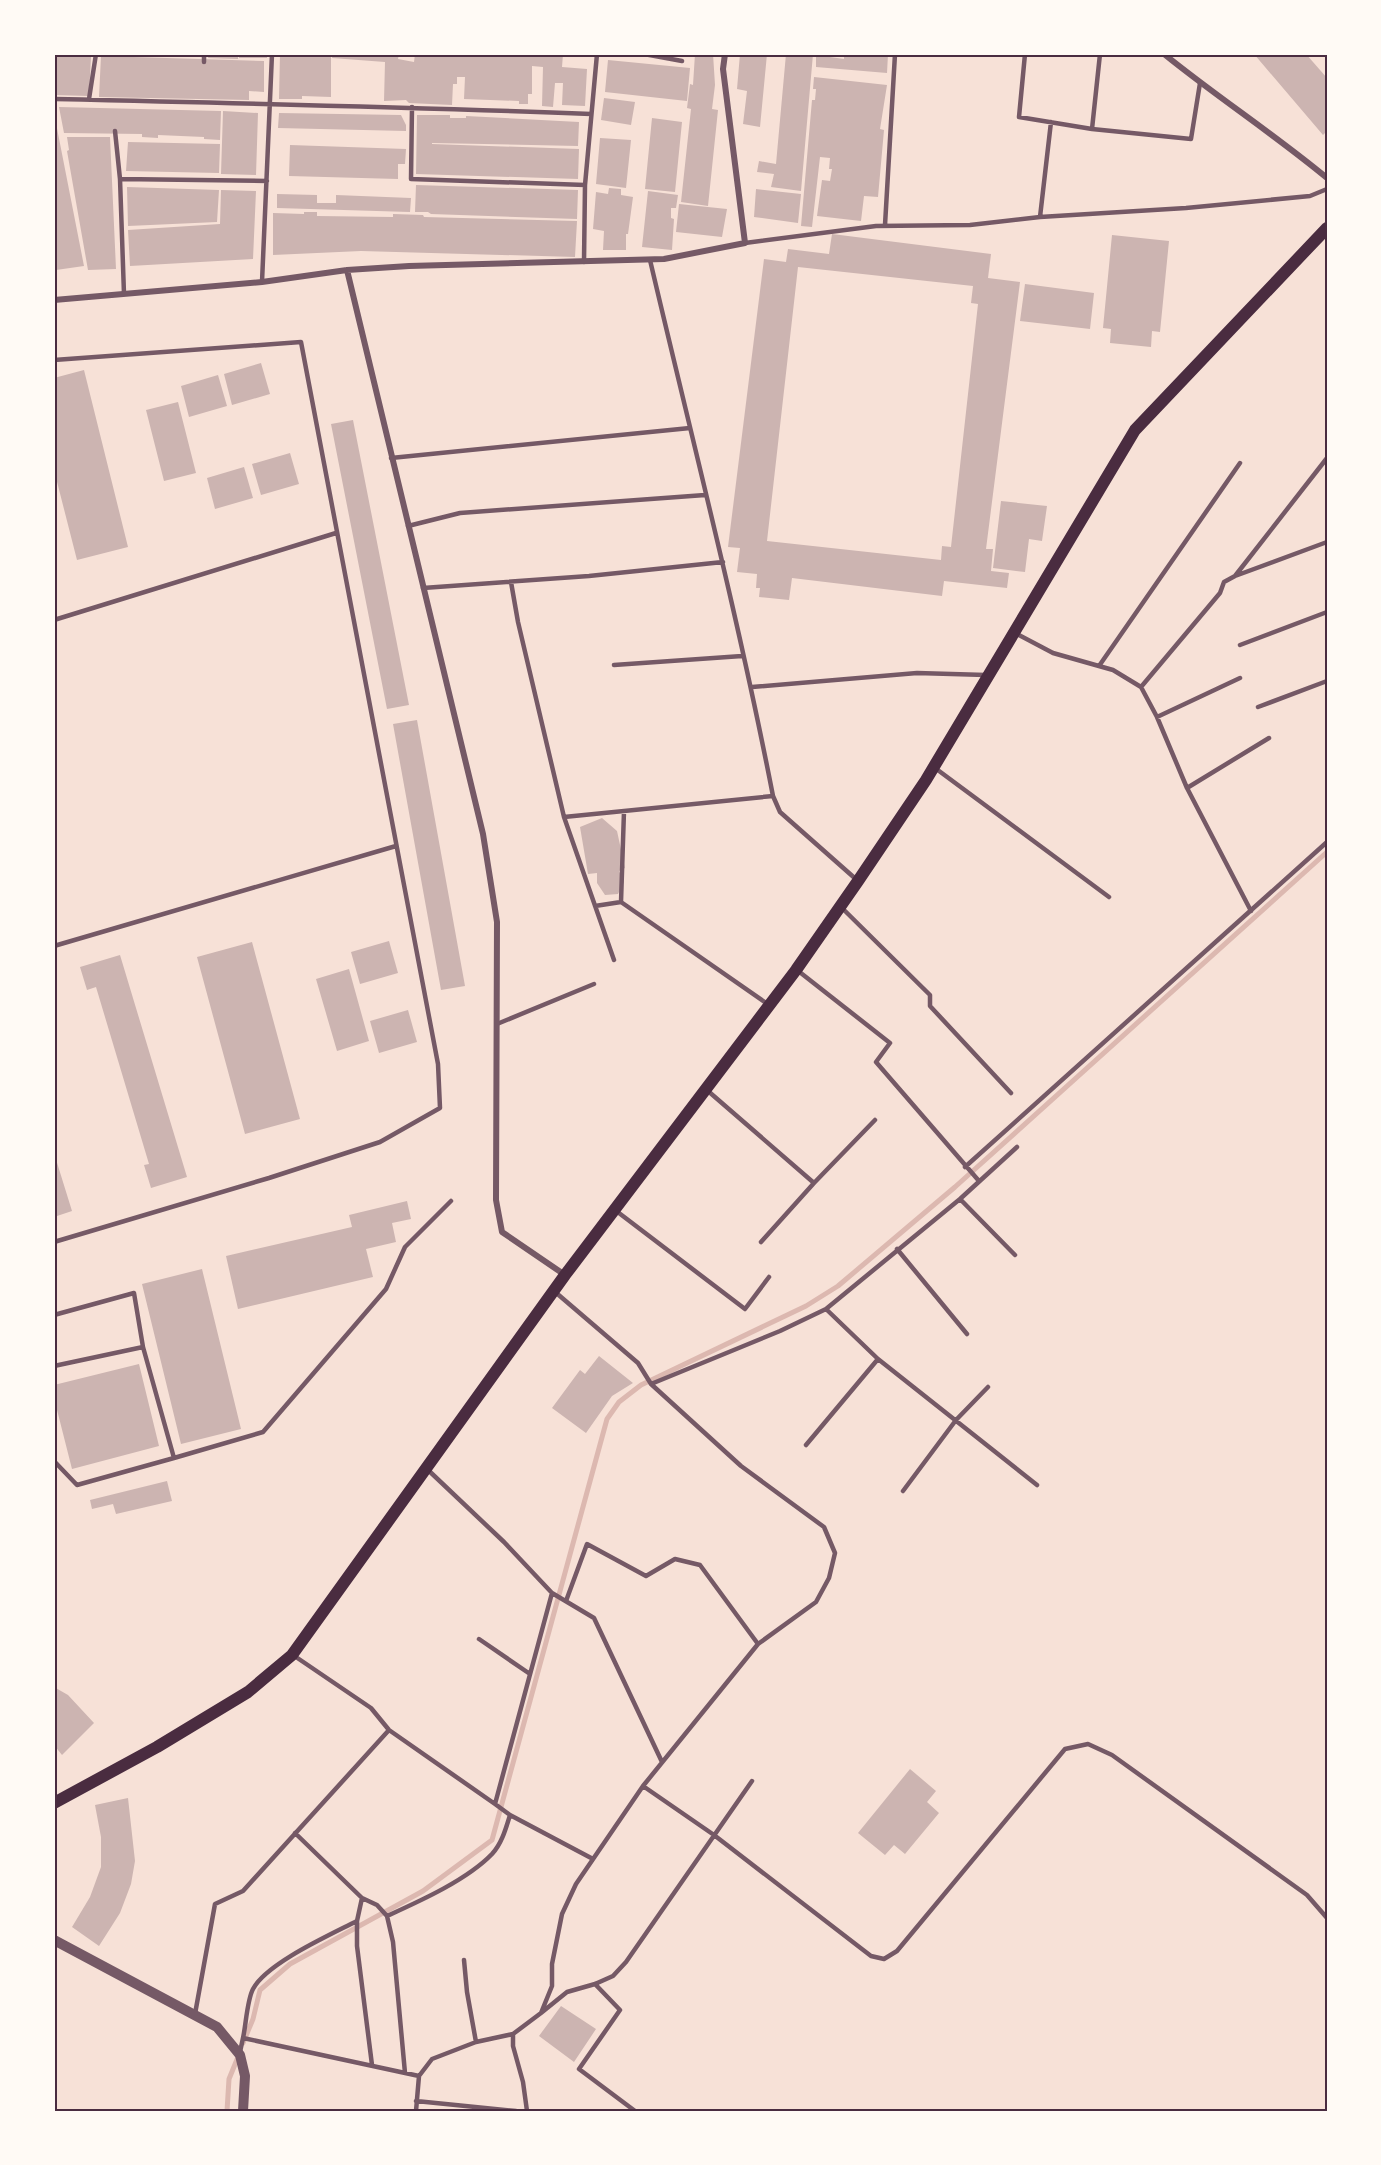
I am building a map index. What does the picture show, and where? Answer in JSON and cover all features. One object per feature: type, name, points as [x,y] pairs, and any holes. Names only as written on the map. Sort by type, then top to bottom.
[{"type":"main road","points":[[54,1803],[158,1747],[248,1692],[292,1655],[565,1275],[770,1005],[858,881],[989,675],[1135,430],[1327,228]]},
{"type":"street","points":[[54,300],[262,282],[347,270],[408,266],[664,260],[745,243],[723,69],[725,54]]},
{"type":"street","points":[[1164,54],[1327,178]]},
{"type":"street","points":[[347,270],[483,834],[497,922],[496,1200],[502,1232],[565,1275]]},
{"type":"street","points":[[54,1940],[217,2027],[240,2055],[245,2076],[243,2111]]},
{"type":"lane","points":[[89,99],[96,54]]},
{"type":"lane","points":[[204,54],[204,62]]},
{"type":"lane","points":[[262,282],[272,54]]},
{"type":"lane","points":[[584,262],[585,185],[597,54]]},
{"type":"lane","points":[[644,54],[682,61]]},
{"type":"lane","points":[[885,225],[895,54]]},
{"type":"lane","points":[[1025,54],[1019,117],[1092,129],[1191,139],[1200,83]]},
{"type":"lane","points":[[1092,129],[1100,54]]},
{"type":"lane","points":[[55,99],[412,107],[591,114]]},
{"type":"lane","points":[[412,107],[411,178],[585,185]]},
{"type":"lane","points":[[1040,217],[1051,122]]},
{"type":"lane","points":[[115,131],[120,179],[124,294]]},
{"type":"lane","points":[[120,179],[267,181]]},
{"type":"lane","points":[[745,243],[885,225],[969,225],[1040,217],[1186,208],[1310,196],[1327,189]]},
{"type":"lane","points":[[650,260],[723,562],[742,656],[752,687],[773,796],[780,812],[858,881]]},
{"type":"lane","points":[[54,360],[301,342],[438,1064],[440,1108],[380,1142],[269,1178],[54,1242]]},
{"type":"lane","points":[[391,458],[690,428]]},
{"type":"lane","points":[[1235,576],[1327,458]]},
{"type":"lane","points":[[1099,666],[1240,463]]},
{"type":"lane","points":[[408,526],[460,513],[705,495]]},
{"type":"lane","points":[[54,620],[336,533]]},
{"type":"lane","points":[[1141,687],[1220,593],[1224,582],[1327,542]]},
{"type":"lane","points":[[423,588],[723,562]]},
{"type":"lane","points":[[511,582],[518,622],[564,817],[614,960]]},
{"type":"lane","points":[[1240,645],[1327,612]]},
{"type":"lane","points":[[1014,633],[1053,653],[1113,670],[1141,687],[1157,717],[1187,788],[1251,911]]},
{"type":"lane","points":[[614,665],[742,656]]},
{"type":"lane","points":[[752,687],[917,673],[989,675]]},
{"type":"lane","points":[[1157,717],[1240,678]]},
{"type":"lane","points":[[1258,707],[1327,681]]},
{"type":"lane","points":[[1187,788],[1269,738]]},
{"type":"lane","points":[[933,766],[1109,897]]},
{"type":"lane","points":[[564,817],[773,796]]},
{"type":"lane","points":[[621,902],[624,811]]},
{"type":"lane","points":[[965,1167],[1327,842]]},
{"type":"lane","points":[[54,946],[396,846]]},
{"type":"lane","points":[[595,906],[621,902],[770,1005]]},
{"type":"lane","points":[[840,907],[930,995],[930,1006],[1011,1093]]},
{"type":"lane","points":[[796,970],[890,1043],[876,1062],[979,1181]]},
{"type":"lane","points":[[496,1024],[594,984]]},
{"type":"lane","points":[[706,1089],[814,1184]]},
{"type":"lane","points":[[760,1242],[875,1120]]},
{"type":"lane","points":[[651,1384],[826,1310],[960,1199],[1017,1147]]},
{"type":"lane","points":[[960,1199],[1016,1255]]},
{"type":"lane","points":[[54,1461],[77,1485],[263,1432],[386,1289],[405,1247],[451,1201]]},
{"type":"lane","points":[[615,1210],[745,1309],[769,1277]]},
{"type":"lane","points":[[897,1249],[967,1334]]},
{"type":"lane","points":[[541,2013],[552,1986],[552,1964],[562,1914],[576,1884],[643,1786],[758,1644],[816,1602],[829,1578],[835,1553],[824,1527],[741,1466],[651,1384],[638,1363],[554,1291]]},
{"type":"lane","points":[[54,1316],[134,1293],[143,1347],[174,1458]]},
{"type":"lane","points":[[826,1310],[878,1359],[1037,1485]]},
{"type":"lane","points":[[54,1366],[143,1347]]},
{"type":"lane","points":[[806,1445],[878,1359]]},
{"type":"lane","points":[[903,1491],[956,1420],[988,1387]]},
{"type":"lane","points":[[426,1468],[504,1542],[552,1593],[594,1618],[662,1762]]},
{"type":"lane","points":[[566,1601],[587,1544],[645,1576],[675,1558],[700,1565],[758,1644]]},
{"type":"lane","points":[[495,1804],[552,1593]]},
{"type":"lane","points":[[479,1638],[530,1674]]},
{"type":"lane","points":[[292,1655],[371,1708],[389,1730],[510,1815],[593,1859]]},
{"type":"lane","points":[[195,2016],[215,1904],[243,1891],[389,1730]]},
{"type":"lane","points":[[643,1786],[714,1835],[871,1956],[884,1959],[897,1951],[1065,1749],[1088,1744],[1113,1755],[1307,1895],[1327,1918]]},
{"type":"lane","points":[[416,2111],[419,2076],[432,2059],[476,2042],[513,2034],[567,1992],[613,1976],[626,1962],[752,1781]]},
{"type":"lane","points":[[387,1916],[430,1896],[476,1868],[493,1852],[503,1836],[510,1815]]},
{"type":"lane","points":[[295,1833],[362,1898],[377,1905],[387,1916],[393,1942],[405,2073]]},
{"type":"lane","points":[[362,1898],[357,1921],[357,1946],[372,2065]]},
{"type":"lane","points":[[240,2055],[252,1990],[262,1976],[291,1957],[357,1921]]},
{"type":"lane","points":[[464,1960],[466,1992],[476,2042]]},
{"type":"lane","points":[[595,1984],[620,2010],[579,2069],[635,2111]]},
{"type":"lane","points":[[513,2034],[513,2046],[523,2082],[527,2111]]},
{"type":"lane","points":[[243,2038],[419,2076]]},
{"type":"lane","points":[[416,2101],[516,2111]]},
{"type":"building","points":[[209,54],[238,54],[238,59],[208,58]]},
{"type":"building","points":[[239,54],[267,54],[267,58],[239,58]]},
{"type":"building","points":[[280,54],[331,54],[331,97],[302,96],[302,99],[279,99]]},
{"type":"building","points":[[333,54],[399,54],[398,59],[414,62],[415,54],[563,54],[562,67],[587,69],[585,106],[562,105],[563,83],[555,83],[553,107],[542,106],[543,67],[532,66],[532,94],[528,94],[528,104],[519,104],[519,101],[464,99],[465,77],[457,77],[457,84],[453,84],[452,105],[409,103],[406,100],[384,101],[385,62],[332,58]]},
{"type":"building","points":[[695,54],[713,54],[715,85],[712,109],[718,110],[708,206],[681,202],[691,109],[687,108],[690,84],[693,85]]},
{"type":"building","points":[[740,54],[767,54],[760,127],[743,124],[747,91],[737,89]]},
{"type":"building","points":[[786,54],[813,54],[801,191],[771,187],[774,174],[757,172],[759,161],[776,164]]},
{"type":"building","points":[[844,54],[888,54],[887,73],[816,67],[816,55],[844,59]]},
{"type":"building","points":[[1254,54],[1306,54],[1327,78],[1327,131],[1323,135]]},
{"type":"building","points":[[54,55],[91,57],[89,96],[54,95]]},
{"type":"building","points":[[101,56],[264,61],[264,92],[249,91],[249,100],[99,97]]},
{"type":"building","points":[[608,60],[690,68],[687,101],[605,92]]},
{"type":"building","points":[[814,77],[887,85],[880,129],[884,130],[878,197],[864,196],[861,221],[817,216],[822,180],[830,181],[832,169],[829,169],[830,158],[820,157],[812,227],[801,226],[812,100],[815,100],[816,89],[813,89]]},
{"type":"building","points":[[604,98],[635,102],[631,125],[601,120]]},
{"type":"building","points":[[59,107],[221,111],[220,140],[158,135],[158,138],[142,137],[142,134],[64,133]]},
{"type":"building","points":[[223,111],[258,113],[256,175],[221,174]]},
{"type":"building","points":[[54,113],[84,266],[56,270],[54,262]]},
{"type":"building","points":[[279,113],[401,115],[406,131],[278,128]]},
{"type":"building","points":[[417,115],[579,122],[578,146],[432,143],[579,149],[578,179],[416,174]]},
{"type":"building","points":[[652,118],[682,122],[675,192],[645,189]]},
{"type":"building","points":[[67,137],[110,137],[116,269],[88,270],[67,151],[69,150]]},
{"type":"building","points":[[600,138],[631,140],[626,188],[596,184]]},
{"type":"building","points":[[128,142],[220,144],[219,173],[126,171]]},
{"type":"building","points":[[290,145],[406,149],[405,164],[398,164],[398,179],[289,176]]},
{"type":"building","points":[[416,185],[578,190],[577,219],[415,212]]},
{"type":"building","points":[[127,187],[219,190],[217,222],[128,226]]},
{"type":"building","points":[[609,188],[621,189],[621,195],[633,197],[628,234],[626,234],[626,250],[603,250],[604,231],[593,229],[596,192],[608,194]]},
{"type":"building","points":[[756,189],[801,194],[798,223],[754,217]]},
{"type":"building","points":[[221,190],[256,191],[253,259],[130,266],[128,230],[220,224]]},
{"type":"building","points":[[648,191],[678,195],[676,208],[671,208],[671,218],[674,219],[672,250],[642,247]]},
{"type":"building","points":[[277,194],[317,195],[317,203],[336,203],[336,195],[411,198],[410,212],[277,208]]},
{"type":"building","points":[[679,204],[727,209],[722,237],[676,232]]},
{"type":"building","points":[[304,212],[317,212],[317,216],[393,217],[393,214],[423,215],[424,217],[577,221],[575,257],[361,251],[273,255],[273,213],[304,214]]},
{"type":"building","points":[[832,234],[991,254],[988,278],[1020,282],[986,549],[993,549],[991,571],[1009,573],[1007,588],[944,581],[942,596],[792,578],[789,600],[759,597],[760,588],[756,588],[757,574],[737,572],[740,548],[728,547],[764,259],[786,262],[788,249],[829,254]],"holes":[[[798,267],[973,286],[971,303],[978,304],[951,547],[942,546],[941,560],[767,541]]]},
{"type":"building","points":[[1112,235],[1169,241],[1160,332],[1152,331],[1151,347],[1110,343],[1111,329],[1103,328]]},
{"type":"building","points":[[1025,284],[1094,293],[1090,329],[1020,321]]},
{"type":"building","points":[[261,363],[270,394],[232,405],[224,374]]},
{"type":"building","points":[[84,370],[128,547],[77,560],[54,470],[54,378]]},
{"type":"building","points":[[218,375],[227,406],[189,417],[181,386]]},
{"type":"building","points":[[178,402],[196,473],[164,481],[146,410]]},
{"type":"building","points":[[353,420],[409,705],[387,709],[331,424]]},
{"type":"building","points":[[290,453],[299,484],[261,495],[252,464]]},
{"type":"building","points":[[244,467],[253,498],[215,509],[207,478]]},
{"type":"building","points":[[1001,501],[1047,506],[1042,541],[1029,539],[1025,572],[993,568]]},
{"type":"building","points":[[417,720],[465,986],[441,990],[393,724]]},
{"type":"building","points":[[602,818],[617,831],[625,868],[619,871],[624,882],[618,894],[605,895],[597,883],[597,873],[588,874],[580,827]]},
{"type":"building","points":[[389,941],[398,973],[360,984],[351,952]]},
{"type":"building","points":[[252,942],[300,1119],[245,1134],[197,957]]},
{"type":"building","points":[[120,955],[187,1177],[151,1188],[144,1165],[149,1164],[96,987],[87,990],[80,967]]},
{"type":"building","points":[[349,969],[369,1041],[337,1051],[316,979]]},
{"type":"building","points":[[408,1010],[417,1042],[379,1053],[370,1021]]},
{"type":"building","points":[[54,1153],[72,1211],[54,1217]]},
{"type":"building","points":[[407,1201],[411,1219],[392,1223],[396,1242],[366,1249],[373,1277],[238,1309],[226,1256],[352,1227],[349,1215]]},
{"type":"building","points":[[202,1269],[241,1429],[181,1444],[142,1284]]},
{"type":"building","points":[[599,1356],[633,1383],[612,1396],[586,1433],[552,1408],[580,1370],[585,1374]]},
{"type":"building","points":[[139,1364],[159,1446],[72,1469],[54,1398],[54,1385]]},
{"type":"building","points":[[167,1481],[172,1501],[116,1514],[113,1504],[92,1509],[90,1500]]},
{"type":"building","points":[[54,1687],[68,1695],[94,1723],[62,1755],[54,1745]]},
{"type":"building","points":[[910,1769],[936,1791],[927,1802],[939,1813],[905,1854],[894,1845],[885,1855],[858,1833]]},
{"type":"building","points":[[128,1798],[135,1861],[131,1884],[120,1913],[99,1946],[72,1927],[90,1897],[101,1867],[101,1837],[95,1805]]},
{"type":"building","points":[[561,2006],[596,2029],[574,2062],[539,2036]]},
{"type":"waterway","points":[[243,2043],[253,2019],[260,1990],[290,1964],[423,1891],[492,1840],[607,1419],[619,1402],[641,1385],[806,1306],[838,1286],[955,1187],[1327,852]]},
{"type":"waterway","points":[[227,2111],[229,2079],[238,2057]]}]
